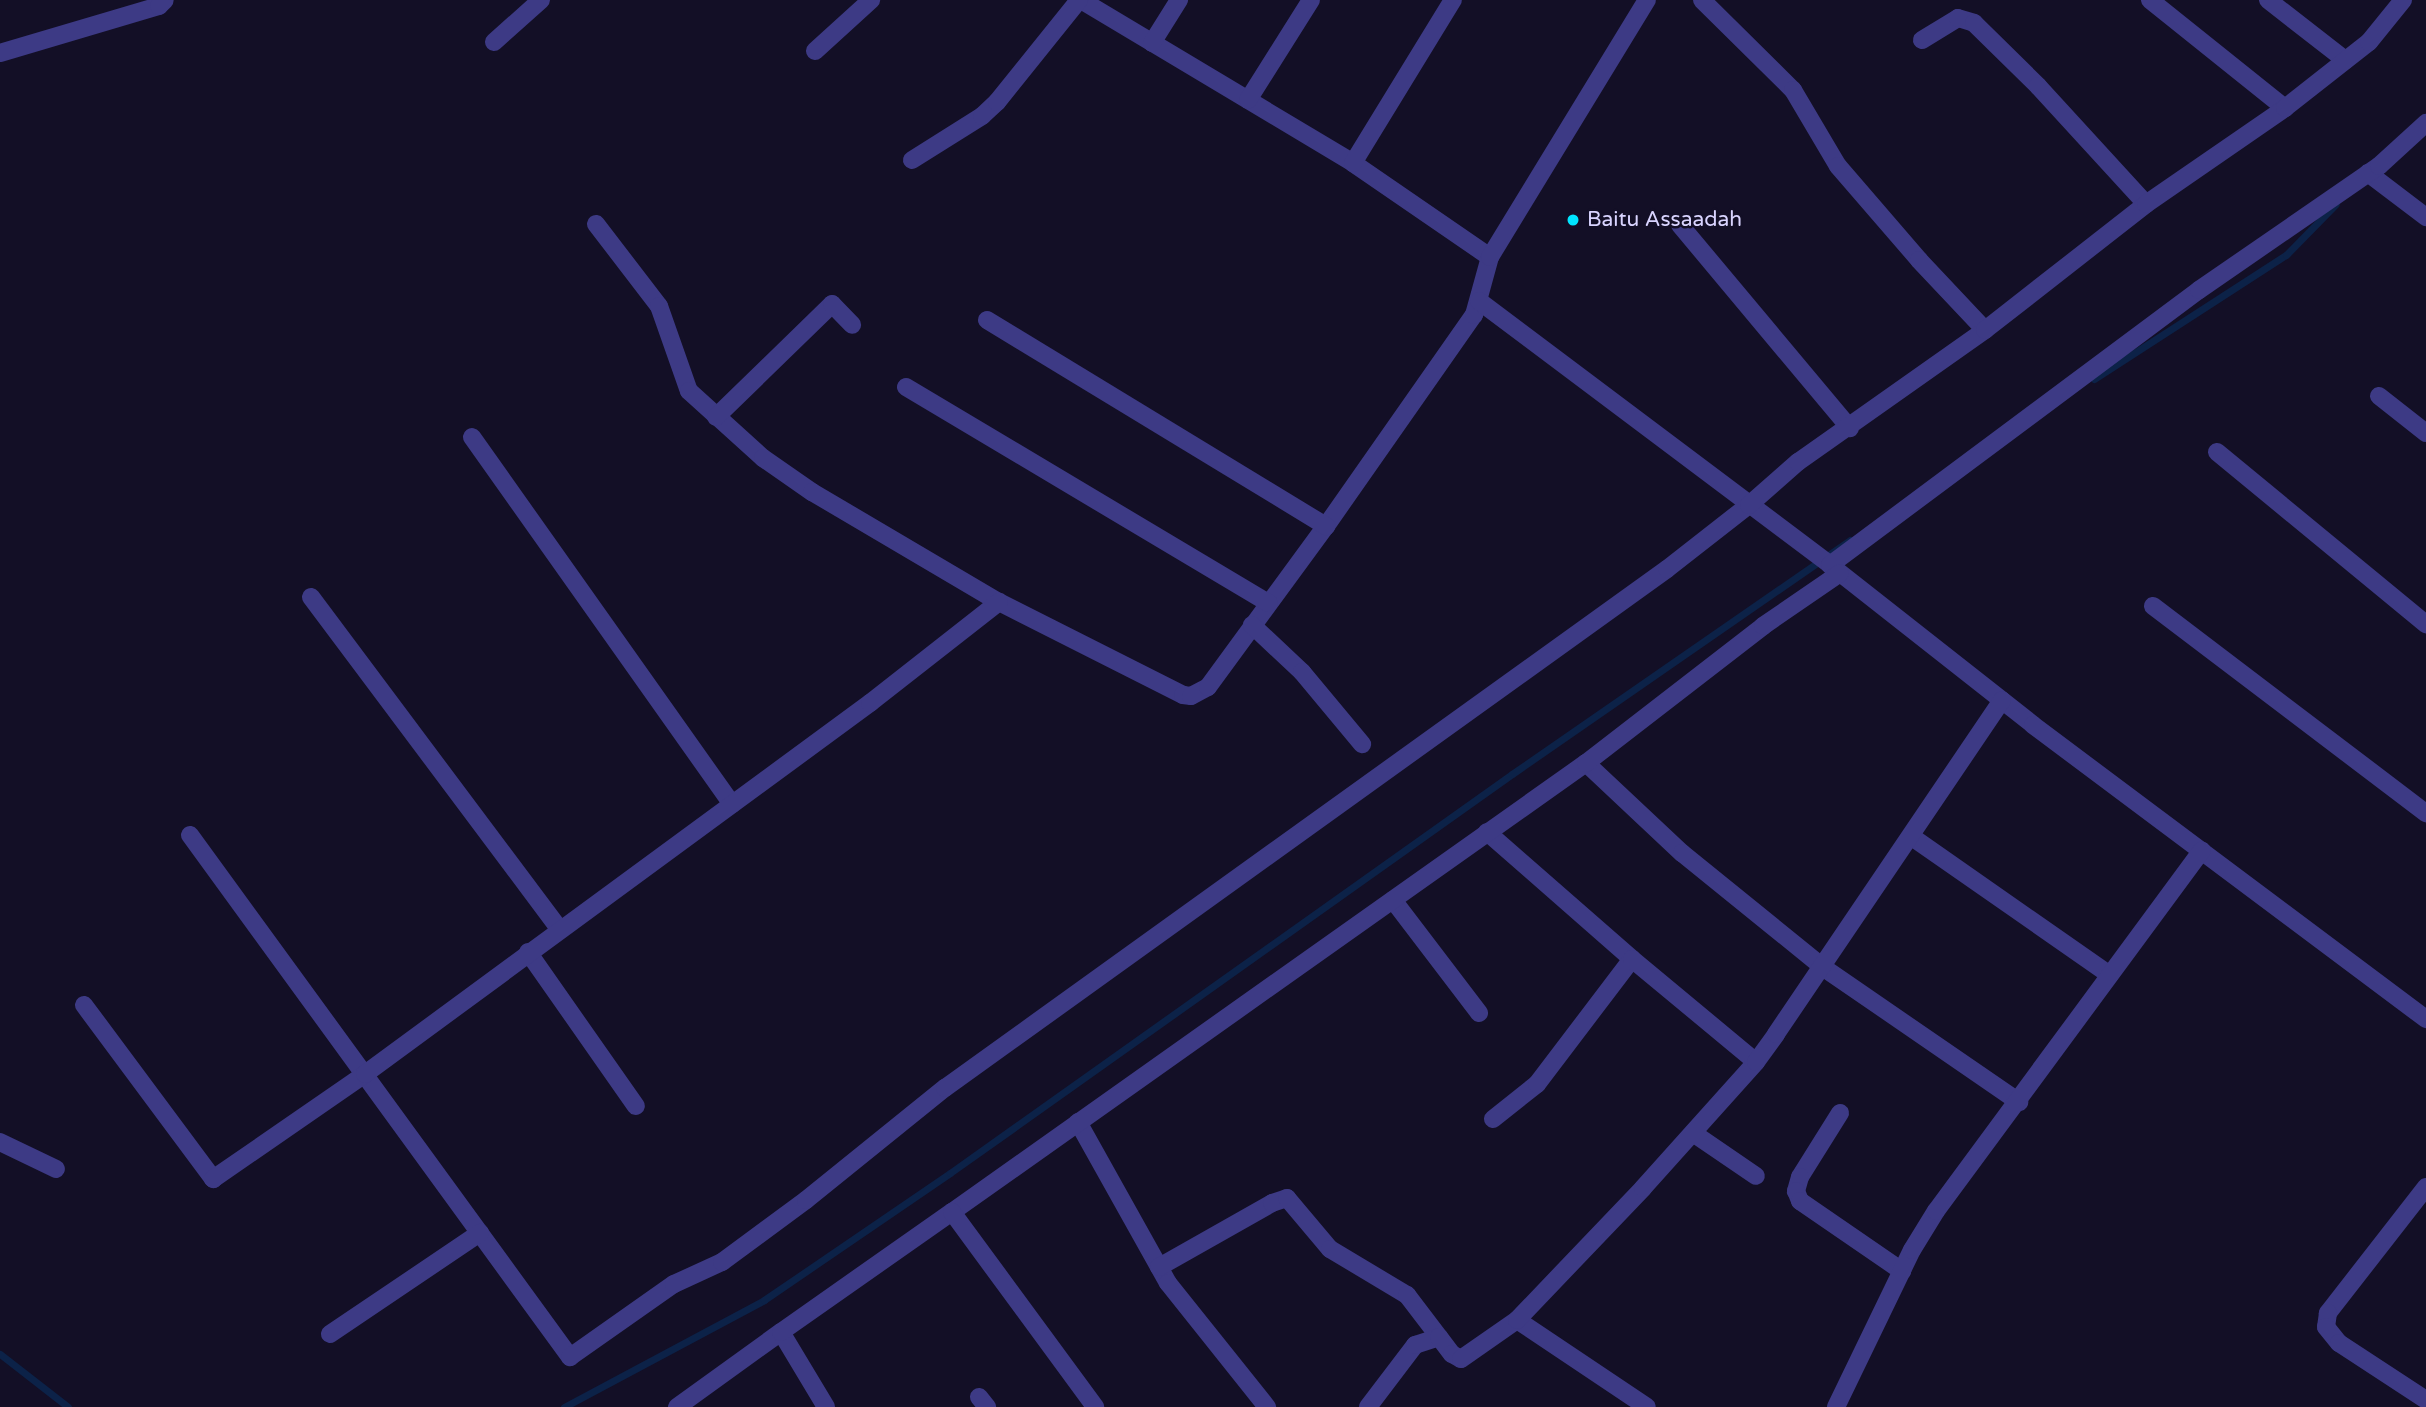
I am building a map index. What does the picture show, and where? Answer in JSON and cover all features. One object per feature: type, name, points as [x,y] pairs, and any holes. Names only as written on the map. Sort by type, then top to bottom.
[{"type":"street","points":[[0,53],[159,6],[166,0]]},
{"type":"street","points":[[494,42],[541,0]]},
{"type":"street","points":[[815,51],[871,0]]},
{"type":"street","points":[[912,160],[982,116],[997,102],[1080,0],[1353,163],[1490,257]]},
{"type":"street","points":[[1152,43],[1179,0]]},
{"type":"street","points":[[1248,100],[1311,0]]},
{"type":"street","points":[[1353,163],[1453,0]]},
{"type":"street","points":[[596,224],[659,306],[667,323],[684,381],[695,397],[796,482],[999,602],[1183,695],[1200,694],[1208,687],[1326,526],[1474,315],[1490,257],[1647,0]]},
{"type":"street","points":[[1702,0],[1793,90],[1838,166],[1919,260],[1985,330]]},
{"type":"street","points":[[2150,0],[2285,108]]},
{"type":"street","points":[[2268,0],[2345,60]]},
{"type":"street","points":[[190,835],[570,1357],[674,1284],[722,1262],[806,1200],[945,1088],[1756,509],[1798,462],[1850,428],[1985,330],[2146,204],[2285,108],[2369,42],[2403,0]]},
{"type":"street","points":[[1922,40],[1958,18],[1974,23],[2038,86],[2146,204]]},
{"type":"street","points":[[677,1407],[1586,763],[1763,626],[1832,566],[2199,290],[2368,173],[2426,123]]},
{"type":"street","points":[[2368,173],[2426,217]]},
{"type":"street","points":[[1680,225],[1850,428]]},
{"type":"street","points":[[1479,301],[1832,566],[2002,700],[2425,1016]]},
{"type":"street","points":[[716,417],[832,304],[852,325]]},
{"type":"street","points":[[987,320],[1326,526]]},
{"type":"street","points":[[906,387],[1269,603]]},
{"type":"street","points":[[2379,396],[2426,433]]},
{"type":"street","points":[[472,437],[732,804]]},
{"type":"street","points":[[2217,452],[2426,624]]},
{"type":"street","points":[[311,597],[559,929]]},
{"type":"street","points":[[83,1005],[213,1179],[365,1074],[527,952],[870,703],[999,602]]},
{"type":"street","points":[[2154,606],[2426,813]]},
{"type":"street","points":[[1252,625],[1302,672],[1362,744]]},
{"type":"street","points":[[1159,1267],[1272,1203],[1287,1198],[1330,1249],[1408,1295],[1452,1354],[1461,1359],[1517,1320],[1756,1062],[1824,968],[2002,700]]},
{"type":"street","points":[[1586,763],[1691,862],[1824,968],[2019,1102]]},
{"type":"street","points":[[1487,832],[1632,959],[1756,1062]]},
{"type":"street","points":[[1912,837],[2110,975]]},
{"type":"street","points":[[1836,1407],[1902,1271],[1936,1211],[2019,1102],[2057,1045],[2202,850]]},
{"type":"street","points":[[1393,900],[1479,1013]]},
{"type":"street","points":[[527,952],[636,1106]]},
{"type":"street","points":[[1493,1119],[1537,1084],[1632,959]]},
{"type":"street","points":[[1840,1113],[1800,1177],[1796,1191],[1800,1201],[1902,1271]]},
{"type":"street","points":[[1078,1122],[1181,1302],[1267,1407]]},
{"type":"street","points":[[1693,1133],[1756,1176]]},
{"type":"street","points":[[0,1142],[56,1169]]},
{"type":"street","points":[[2426,1187],[2328,1312],[2326,1327],[2339,1343],[2426,1400]]},
{"type":"street","points":[[953,1212],[1095,1407]]},
{"type":"street","points":[[330,1334],[480,1233]]},
{"type":"street","points":[[1517,1320],[1647,1407]]},
{"type":"street","points":[[781,1332],[826,1407]]},
{"type":"street","points":[[1368,1407],[1415,1345],[1439,1337]]},
{"type":"waterway","points":[[2094,379],[2286,255],[2336,204]]},
{"type":"waterway","points":[[564,1407],[764,1300],[950,1173],[1512,774],[1850,540]]},
{"type":"waterway","points":[[0,1354],[68,1407]]},
{"type":"place","name":"Baitu Assaadah","points":[[1573,220]]}]
